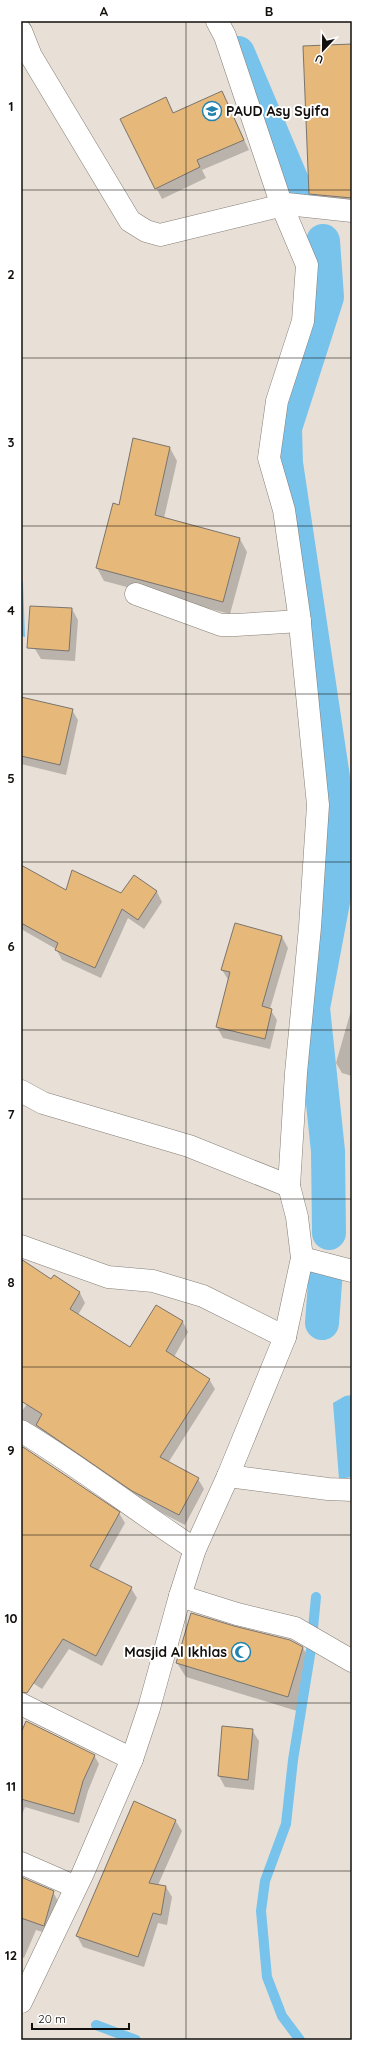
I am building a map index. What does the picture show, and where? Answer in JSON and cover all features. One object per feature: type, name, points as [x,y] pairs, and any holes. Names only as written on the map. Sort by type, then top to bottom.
[{"type":"street","points":[[21,2002],[76,1887],[132,1759],[149,1708],[180,1596],[195,1549],[228,1476],[285,1337],[302,1258],[298,1217],[289,1186],[296,1072],[310,927],[318,805],[300,621],[284,510],[269,458],[277,401],[303,321],[307,265],[284,205],[225,36],[217,21]]},
{"type":"street","points":[[21,31],[31,56],[130,221],[146,231],[160,235],[284,205],[324,207],[352,211]]},
{"type":"street","points":[[136,594],[221,625],[236,626],[300,621]]},
{"type":"street","points":[[21,1091],[43,1104],[189,1146],[289,1186]]},
{"type":"street","points":[[21,1246],[108,1277],[153,1281],[203,1296],[285,1337]]},
{"type":"street","points":[[302,1258],[352,1271]]},
{"type":"street","points":[[21,1431],[81,1470],[195,1549]]},
{"type":"street","points":[[228,1476],[328,1489],[352,1490]]},
{"type":"street","points":[[180,1596],[237,1614],[295,1628],[352,1661]]},
{"type":"street","points":[[21,1704],[132,1759]]},
{"type":"street","points":[[21,1863],[76,1887]]},
{"type":"water","points":[[21,581],[23,582],[25,637],[21,636]]},
{"type":"water","points":[[352,1395],[352,1477],[339,1479],[333,1403],[345,1396]]},
{"type":"building","points":[[352,44],[352,198],[309,194],[303,46]]},
{"type":"building","points":[[222,91],[244,140],[197,160],[200,167],[155,189],[120,119],[166,97],[173,113]]},
{"type":"building","points":[[133,438],[170,447],[155,515],[240,538],[223,602],[96,568],[113,503],[119,505]]},
{"type":"building","points":[[30,606],[72,608],[69,651],[27,648]]},
{"type":"building","points":[[21,697],[73,709],[60,765],[21,756]]},
{"type":"building","points":[[21,865],[66,890],[72,870],[121,893],[134,875],[157,891],[138,920],[122,909],[95,968],[55,950],[58,943],[21,923]]},
{"type":"building","points":[[235,923],[282,936],[262,1006],[272,1009],[265,1039],[216,1027],[230,972],[221,970]]},
{"type":"building","points":[[21,1259],[51,1279],[54,1275],[80,1292],[70,1309],[130,1347],[156,1305],[183,1321],[166,1351],[210,1379],[160,1457],[199,1478],[179,1515],[132,1491],[36,1425],[42,1414],[21,1401]]},
{"type":"building","points":[[23,1447],[120,1512],[90,1566],[132,1587],[96,1656],[63,1639],[27,1693],[21,1692],[21,1449]]},
{"type":"building","name":"Masjid Al Ikhlas","points":[[191,1613],[234,1626],[290,1640],[303,1647],[288,1697],[176,1663]]},
{"type":"building","points":[[26,1721],[95,1755],[83,1781],[74,1814],[21,1799],[21,1733]]},
{"type":"building","points":[[222,1726],[253,1729],[248,1780],[218,1776]]},
{"type":"building","points":[[134,1801],[176,1820],[149,1883],[166,1886],[161,1915],[153,1913],[138,1957],[76,1936]]},
{"type":"building","points":[[21,1877],[54,1891],[44,1926],[21,1918]]},
{"type":"waterway","points":[[238,53],[300,200]]},
{"type":"waterway","points":[[323,241],[327,297],[285,428],[286,463],[338,811],[335,891],[313,1008],[328,1151],[329,1233]]},
{"type":"waterway","points":[[322,1323],[326,1270]]},
{"type":"waterway","points":[[300,2040],[282,2016],[267,1977],[261,1911],[265,1881],[286,1824],[293,1760],[311,1649],[316,1597]]},
{"type":"waterway","points":[[96,2025],[136,2040]]},
{"type":"place","name":"PAUD Asy Syifa","points":[[212,111]]},
{"type":"place","name":"Masjid Al Ikhlas","points":[[241,1652]]}]
